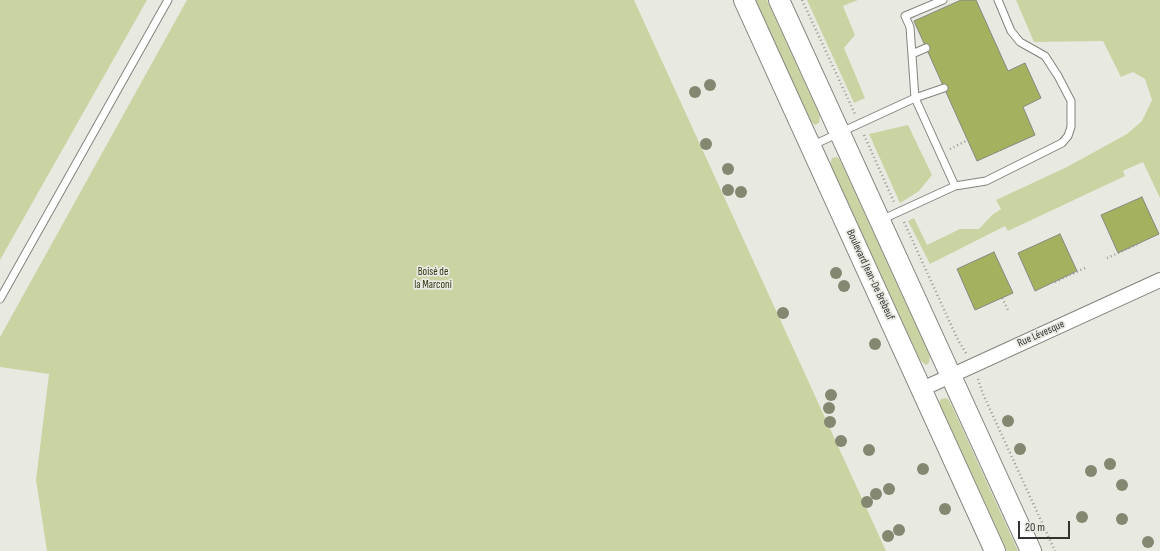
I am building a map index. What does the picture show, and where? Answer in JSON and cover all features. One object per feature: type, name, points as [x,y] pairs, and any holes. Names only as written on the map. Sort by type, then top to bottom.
[{"type":"main road","name":"Boulevard Jean-De Brébeuf","points":[[744,0],[995,551]]},
{"type":"main road","points":[[779,0],[1031,551]]},
{"type":"street","name":"Rue Lévesque","points":[[922,389],[1160,280]]},
{"type":"lane","points":[[0,299],[168,0]]},
{"type":"lane","points":[[943,0],[905,16],[910,27],[915,98],[956,186]]},
{"type":"lane","points":[[881,221],[956,186],[986,181],[1062,143],[1068,136],[1071,127],[1071,101],[1058,76],[1045,56],[1020,42],[1011,31],[998,0]]},
{"type":"lane","points":[[912,54],[926,48]]},
{"type":"lane","points":[[810,146],[915,98],[944,88]]},
{"type":"path","points":[[802,0],[849,103]]},
{"type":"path","points":[[865,137],[895,204]]},
{"type":"path","points":[[940,154],[968,140]]},
{"type":"path","points":[[903,221],[956,336],[965,350]]},
{"type":"path","points":[[1107,258],[1140,243]]},
{"type":"path","points":[[1055,282],[1087,267]]},
{"type":"path","points":[[1002,298],[1008,310]]},
{"type":"path","points":[[979,380],[983,394],[1055,551]]},
{"type":"green space","points":[[0,0],[147,0],[0,260]]},
{"type":"green space","name":"Boisé de la Marconi","points":[[187,0],[634,0],[886,551],[47,551],[36,480],[49,374],[0,367],[0,337]]},
{"type":"green space","points":[[755,0],[767,0],[820,116],[819,123],[815,125],[810,120]]},
{"type":"green space","points":[[807,0],[858,0],[843,6],[855,35],[844,48],[865,98],[854,103]]},
{"type":"green space","points":[[1016,0],[1160,0],[1160,198],[1143,162],[1123,171],[1125,176],[1008,231],[1005,226],[930,264],[908,221],[914,218],[927,245],[960,229],[979,229],[992,215],[1001,209],[996,200],[1067,167],[1127,134],[1142,121],[1152,100],[1145,79],[1133,72],[1121,77],[1103,41],[1034,42]]},
{"type":"green space","points":[[908,125],[932,175],[919,191],[900,203],[869,134]]},
{"type":"green space","points":[[837,157],[840,160],[930,356],[929,363],[926,365],[920,360],[830,165],[832,158]]},
{"type":"green space","points":[[941,399],[948,399],[951,404],[1018,551],[1007,551],[939,403]]},
{"type":"building","points":[[961,0],[976,0],[1008,71],[1025,63],[1041,98],[1023,107],[1035,135],[977,161],[914,21]]},
{"type":"building","points":[[1142,197],[1159,234],[1118,253],[1101,215]]},
{"type":"building","points":[[1060,234],[1077,271],[1035,291],[1018,253]]},
{"type":"building","points":[[994,252],[1013,293],[975,310],[957,269]]}]
